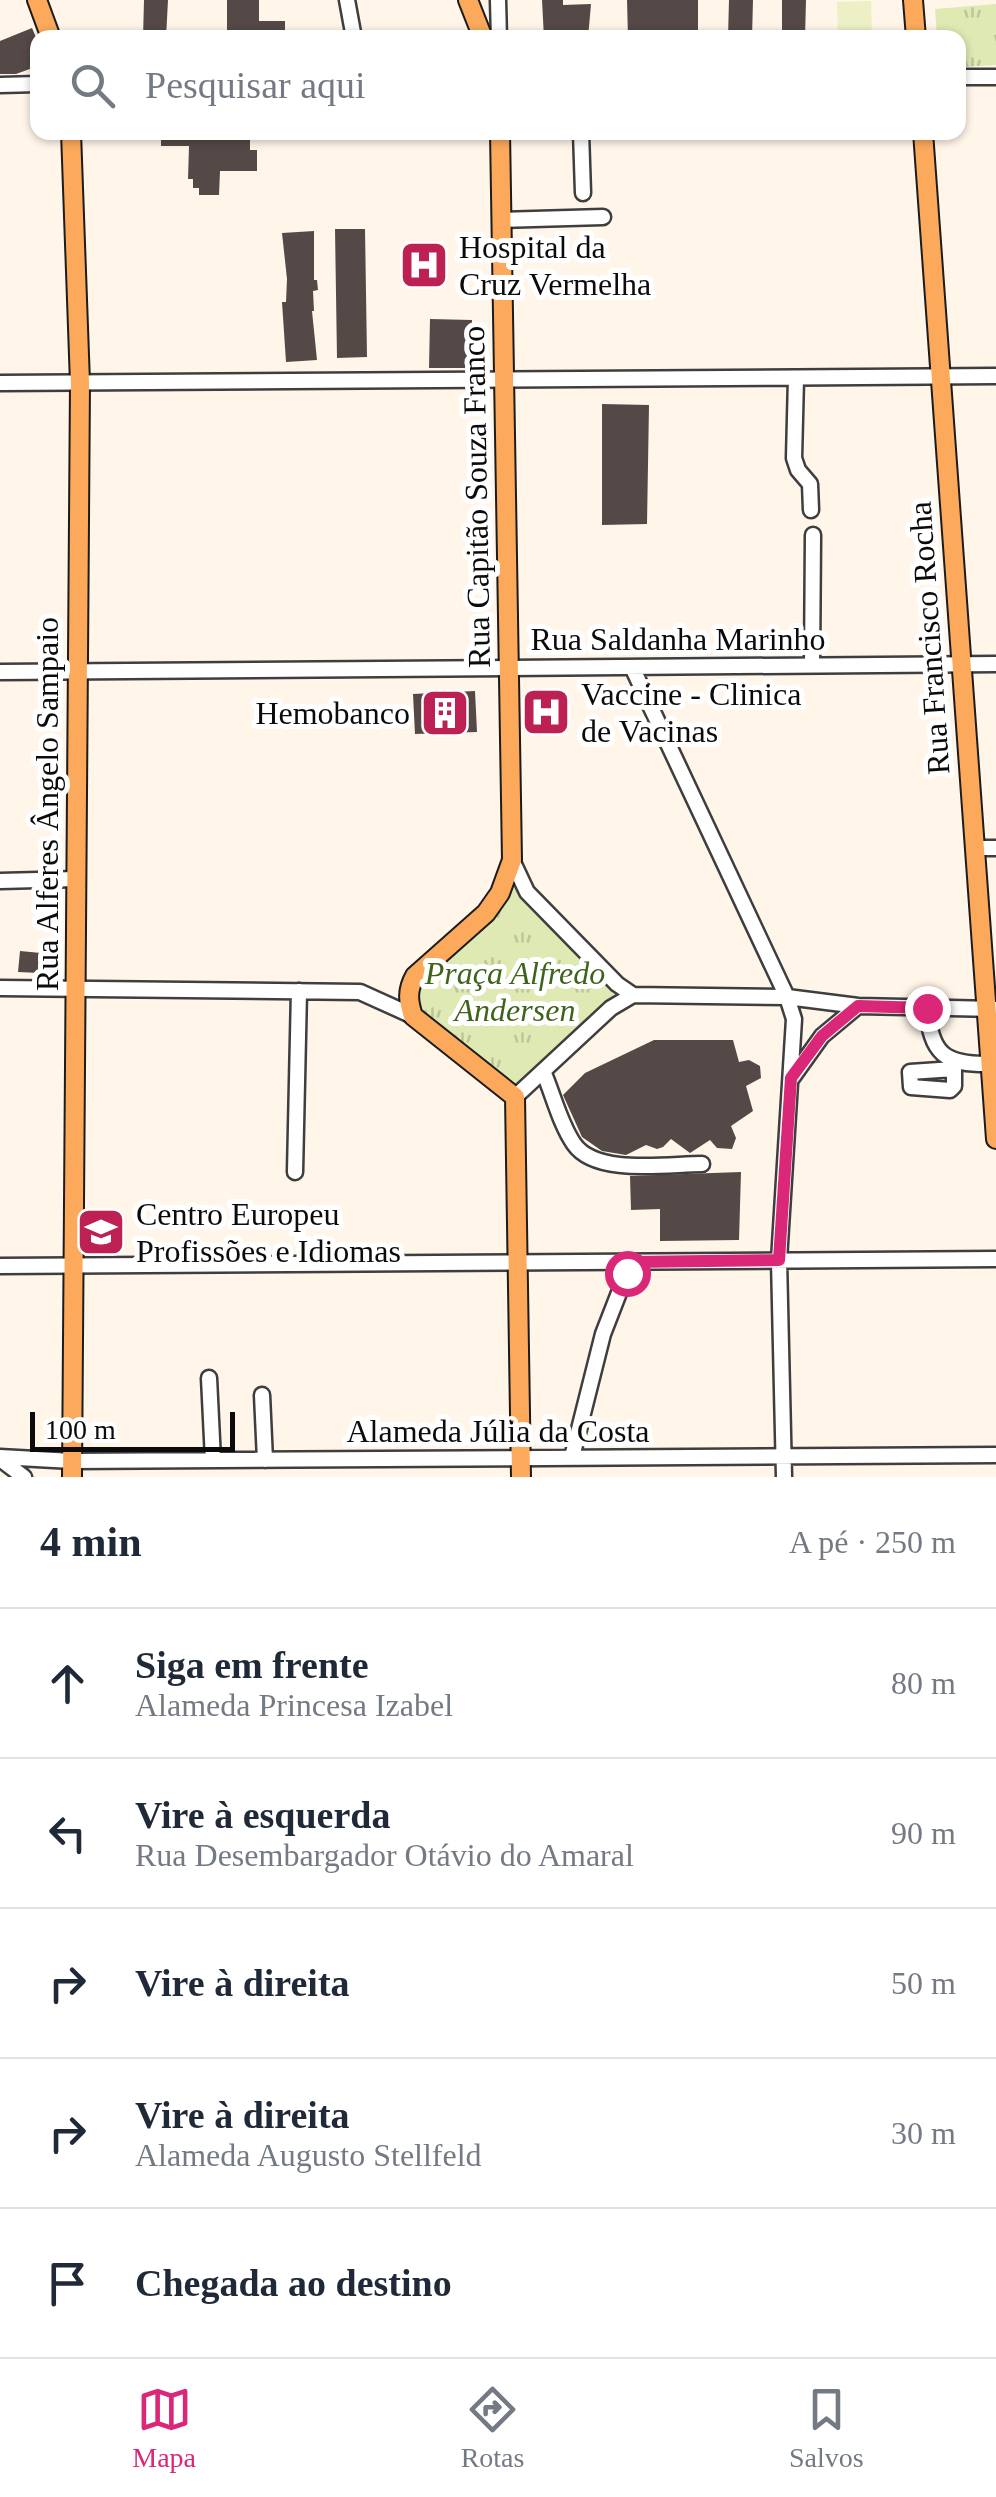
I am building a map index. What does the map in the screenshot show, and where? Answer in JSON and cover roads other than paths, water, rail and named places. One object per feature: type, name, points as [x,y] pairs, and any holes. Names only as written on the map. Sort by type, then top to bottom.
[{"type":"main road","points":[[37,0],[48,30]]},
{"type":"main road","points":[[469,0],[480,30]]},
{"type":"main road","points":[[913,0],[915,30]]},
{"type":"main road","name":"Rua Alferes Ângelo Sampaio","points":[[71,140],[80,383],[72,1469]]},
{"type":"main road","name":"Rua Capitão Souza Franco","points":[[500,140],[512,860]]},
{"type":"main road","name":"Rua Francisco Rocha","points":[[924,140],[975,848],[991,1009],[990,1064],[996,1139]]},
{"type":"main road","points":[[512,860],[500,893],[486,913],[415,976],[408,993],[413,1016],[516,1097],[521,1468]]},
{"type":"street","points":[[347,0],[353,30]]},
{"type":"street","points":[[498,0],[499,30]]},
{"type":"street","points":[[966,77],[996,77]]},
{"type":"street","points":[[0,84],[30,84]]},
{"type":"street","points":[[582,140],[583,194]]},
{"type":"street","points":[[502,220],[603,218]]},
{"type":"street","points":[[0,383],[996,376]]},
{"type":"street","points":[[796,378],[794,458],[810,484],[812,510]]},
{"type":"street","points":[[812,665],[813,535]]},
{"type":"street","name":"Rua Saldanha Marinho","points":[[0,672],[996,664]]},
{"type":"street","points":[[632,667],[794,1019],[779,1260],[784,1477]]},
{"type":"street","points":[[975,848],[996,848]]},
{"type":"street","points":[[512,860],[526,892],[616,984],[633,995]]},
{"type":"street","points":[[0,881],[76,880]]},
{"type":"street","points":[[0,988],[360,992],[413,1016]]},
{"type":"street","points":[[295,1172],[299,992]]},
{"type":"street","points":[[516,1097],[611,1008],[633,995],[787,997],[858,1006],[991,1009]]},
{"type":"street","points":[[791,1078],[822,1036],[858,1006]]},
{"type":"street","points":[[927,1008],[928,1030],[936,1050],[954,1065]]},
{"type":"street","points":[[927,1070],[936,1050]]},
{"type":"street","points":[[954,1065],[954,1086],[950,1090],[911,1087],[910,1072],[954,1065],[990,1064]]},
{"type":"street","points":[[543,1071],[575,1146],[592,1159],[615,1166],[702,1164]]},
{"type":"street","points":[[0,1266],[996,1259]]},
{"type":"street","points":[[572,1458],[599,1348],[631,1262]]},
{"type":"street","points":[[209,1378],[213,1460]]},
{"type":"street","points":[[262,1394],[266,1460]]},
{"type":"street","name":"Alameda Júlia da Costa","points":[[0,1458],[72,1469],[213,1460],[521,1468],[572,1458],[996,1454]]},
{"type":"street","points":[[0,1458],[24,1477]]},
{"type":"place","name":"Hospital da Cruz Vermelha","points":[[424,265]]},
{"type":"place","name":"Vaccine - Clinica de Vacinas","points":[[546,712]]},
{"type":"place","name":"Hemobanco","points":[[445,713]]},
{"type":"place","name":"Centro Europeu Profissões e Idiomas","points":[[101,1232]]},
{"type":"park label","name":"Praça Alfredo Andersen","points":[[515,992]]}]
